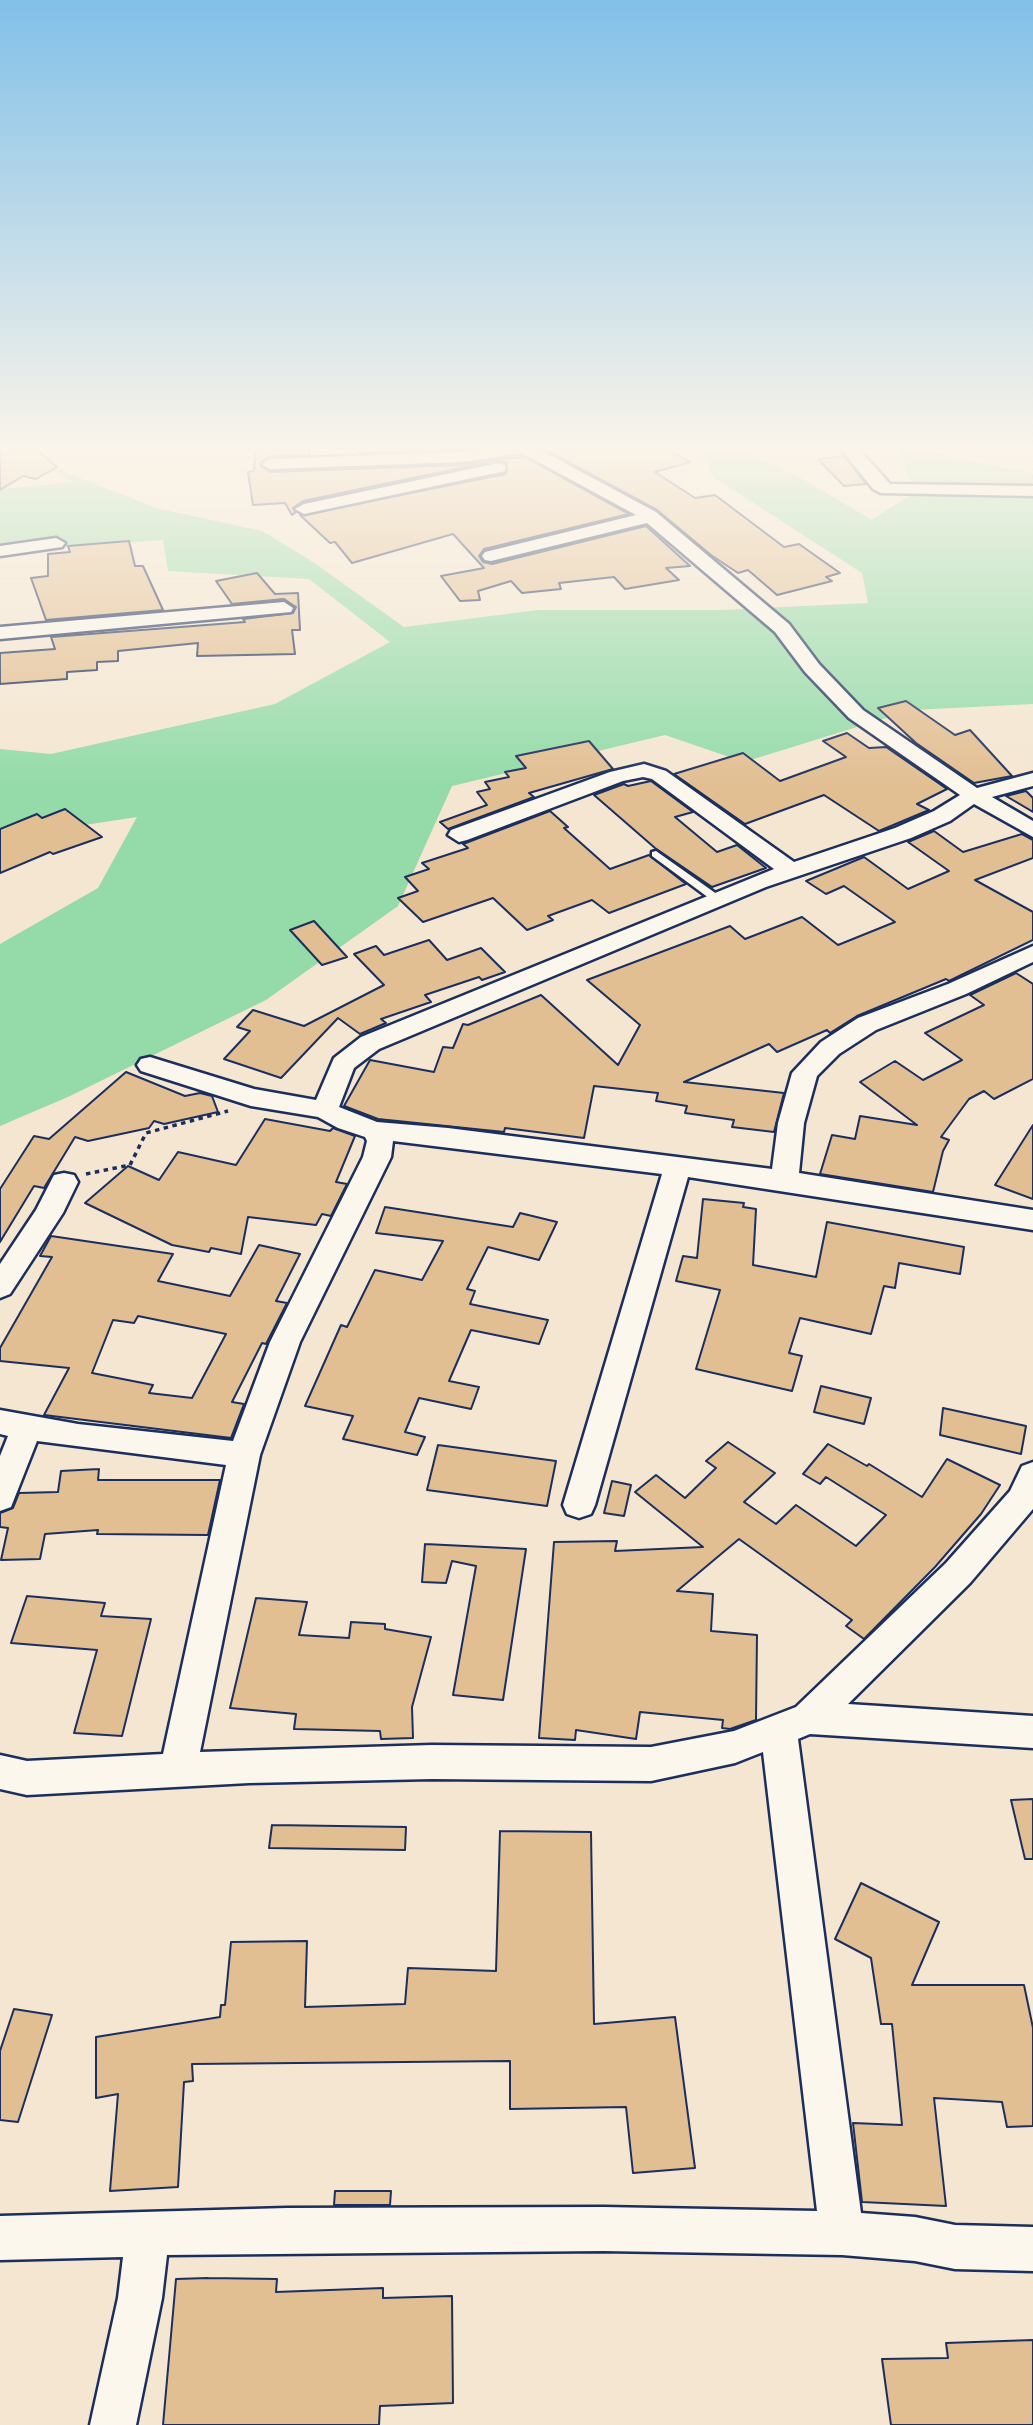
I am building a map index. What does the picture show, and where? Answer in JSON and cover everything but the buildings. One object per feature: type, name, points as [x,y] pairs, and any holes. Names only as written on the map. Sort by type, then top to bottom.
[{"type":"street","points":[[701,559],[782,628],[812,668],[856,714],[974,795],[1033,830]]},
{"type":"street","points":[[0,634],[284,608]]},
{"type":"street","points":[[459,835],[618,776],[644,770],[659,775],[790,870]]},
{"type":"street","points":[[325,1110],[343,1064],[370,1043],[790,870],[942,816],[974,795],[1033,779]]},
{"type":"street","points":[[784,1180],[791,1124],[805,1073],[830,1048],[867,1024],[957,989],[1033,953]]},
{"type":"street","points":[[150,1065],[251,1097],[325,1110],[346,1122],[376,1131],[449,1137],[784,1180],[1033,1220]]},
{"type":"street","points":[[178,1770],[244,1455],[285,1342],[377,1157],[380,1141],[376,1131]]},
{"type":"street","points":[[579,1505],[677,1168]]},
{"type":"street","points":[[0,1287],[49,1213],[64,1182]]},
{"type":"street","points":[[0,1497],[13,1424],[78,1436],[244,1455]]},
{"type":"street","points":[[794,1725],[958,1573],[1022,1499],[1033,1475]]},
{"type":"street","points":[[794,1725],[842,2233]]},
{"type":"street","points":[[0,1772],[27,1778],[432,1762],[651,1764],[735,1747],[794,1725],[1033,1732]]},
{"type":"street","points":[[0,2238],[589,2229],[842,2233],[915,2239],[955,2247],[1033,2249]]},
{"type":"street","points":[[113,2425],[140,2298],[148,2234]]},
{"type":"lane","points":[[656,855],[717,899]]},
{"type":"path","points":[[64,1182],[86,1174],[130,1166],[146,1133],[238,1108],[249,1104],[251,1097]]},
{"type":"green space","points":[[166,559],[308,559],[404,627],[538,610],[721,610],[868,603],[862,573],[841,559],[1033,559],[1033,704],[912,710],[744,762],[665,735],[452,786],[398,906],[266,1000],[70,1096],[0,1126],[0,944],[98,888],[137,817],[0,838],[0,749],[51,754],[275,704],[390,642],[309,579],[168,571]]}]
